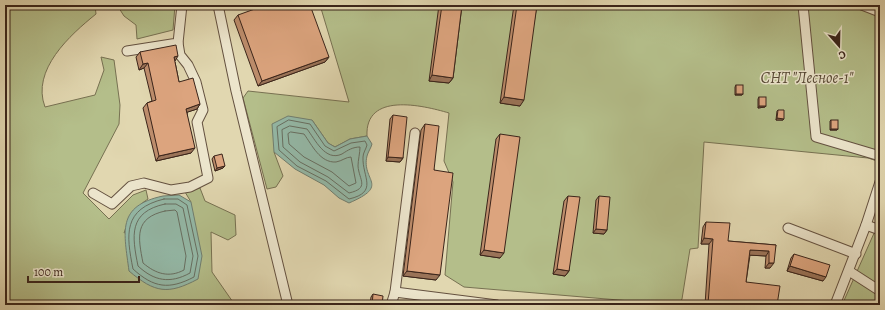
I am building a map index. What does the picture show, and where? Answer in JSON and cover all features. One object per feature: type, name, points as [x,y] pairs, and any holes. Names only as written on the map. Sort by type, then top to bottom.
[{"type":"street","points":[[93,193],[112,204],[131,186],[144,183],[171,190],[190,187],[208,178],[197,122],[202,110],[196,82],[188,65],[180,55],[178,43],[182,5]]},
{"type":"street","points":[[218,5],[236,91],[288,305]]},
{"type":"street","points":[[803,5],[816,138],[880,156]]},
{"type":"street","points":[[862,5],[880,12]]},
{"type":"street","points":[[127,51],[178,43]]},
{"type":"street","points":[[391,305],[395,292],[415,133]]},
{"type":"street","points":[[835,305],[856,254],[880,182]]},
{"type":"street","points":[[866,225],[880,230]]},
{"type":"street","points":[[788,228],[856,254]]},
{"type":"street","points":[[849,271],[880,291]]},
{"type":"street","points":[[395,292],[497,305]]},
{"type":"green space","points":[[5,5],[95,5],[96,14],[75,32],[65,43],[48,67],[43,80],[42,93],[45,107],[95,95],[104,70],[101,57],[114,60],[120,105],[119,124],[83,193],[109,219],[133,195],[146,190],[148,199],[139,206],[133,214],[124,233],[191,202],[185,192],[200,188],[205,201],[235,215],[236,235],[228,240],[211,232],[212,272],[235,305],[5,305]]},
{"type":"green space","points":[[117,5],[175,5],[173,30],[137,39],[136,25],[124,16]]},
{"type":"green space","name":"СНТ \"Лесное-1\"","points":[[320,5],[880,5],[880,162],[868,158],[704,142],[698,248],[690,249],[682,299],[678,305],[464,287],[445,275],[453,182],[444,161],[449,113],[411,105],[385,107],[375,113],[369,122],[367,136],[350,139],[335,147],[328,143],[312,120],[274,152],[283,176],[276,187],[267,189],[243,98],[248,91],[349,102]]},
{"type":"green space","points":[[880,215],[880,305],[842,305],[875,231]]},
{"type":"water","points":[[288,116],[312,120],[328,143],[335,147],[350,139],[367,136],[372,144],[367,156],[366,164],[372,182],[372,187],[369,192],[349,203],[339,198],[324,185],[295,169],[274,152],[272,124]]},
{"type":"water","points":[[179,195],[191,202],[202,256],[198,279],[178,288],[170,289],[162,289],[147,284],[129,271],[125,233],[126,223],[130,214],[137,206],[148,200],[163,196]]},
{"type":"building","points":[[266,5],[310,5],[329,57],[262,81],[238,15]]},
{"type":"building","points":[[442,5],[462,5],[453,78],[432,75]]},
{"type":"building","points":[[517,5],[537,5],[524,100],[504,97]]},
{"type":"building","points":[[176,45],[178,56],[174,57],[179,82],[193,78],[200,104],[186,109],[195,148],[159,156],[147,103],[156,100],[148,63],[143,64],[140,52]]},
{"type":"building","points":[[736,85],[743,85],[743,94],[736,94]]},
{"type":"building","points":[[759,97],[766,97],[766,106],[759,106]]},
{"type":"building","points":[[778,110],[784,110],[784,119],[777,118]]},
{"type":"building","points":[[393,115],[407,117],[403,158],[388,157]]},
{"type":"building","points":[[831,120],[838,120],[838,129],[831,129]]},
{"type":"building","points":[[425,124],[439,126],[434,170],[453,173],[440,275],[407,271]]},
{"type":"building","points":[[500,134],[520,137],[504,253],[484,250]]},
{"type":"building","points":[[222,154],[225,166],[217,168],[214,156]]},
{"type":"building","points":[[568,196],[580,197],[569,271],[557,269]]},
{"type":"building","points":[[599,196],[610,197],[607,230],[596,229]]},
{"type":"building","points":[[706,222],[730,223],[728,241],[776,245],[774,263],[769,263],[769,251],[750,250],[746,282],[780,286],[777,305],[759,302],[758,305],[708,304],[713,239],[704,238]]},
{"type":"building","points":[[794,254],[830,265],[826,277],[790,266]]},
{"type":"building","points":[[373,294],[383,296],[382,305],[372,305]]}]
